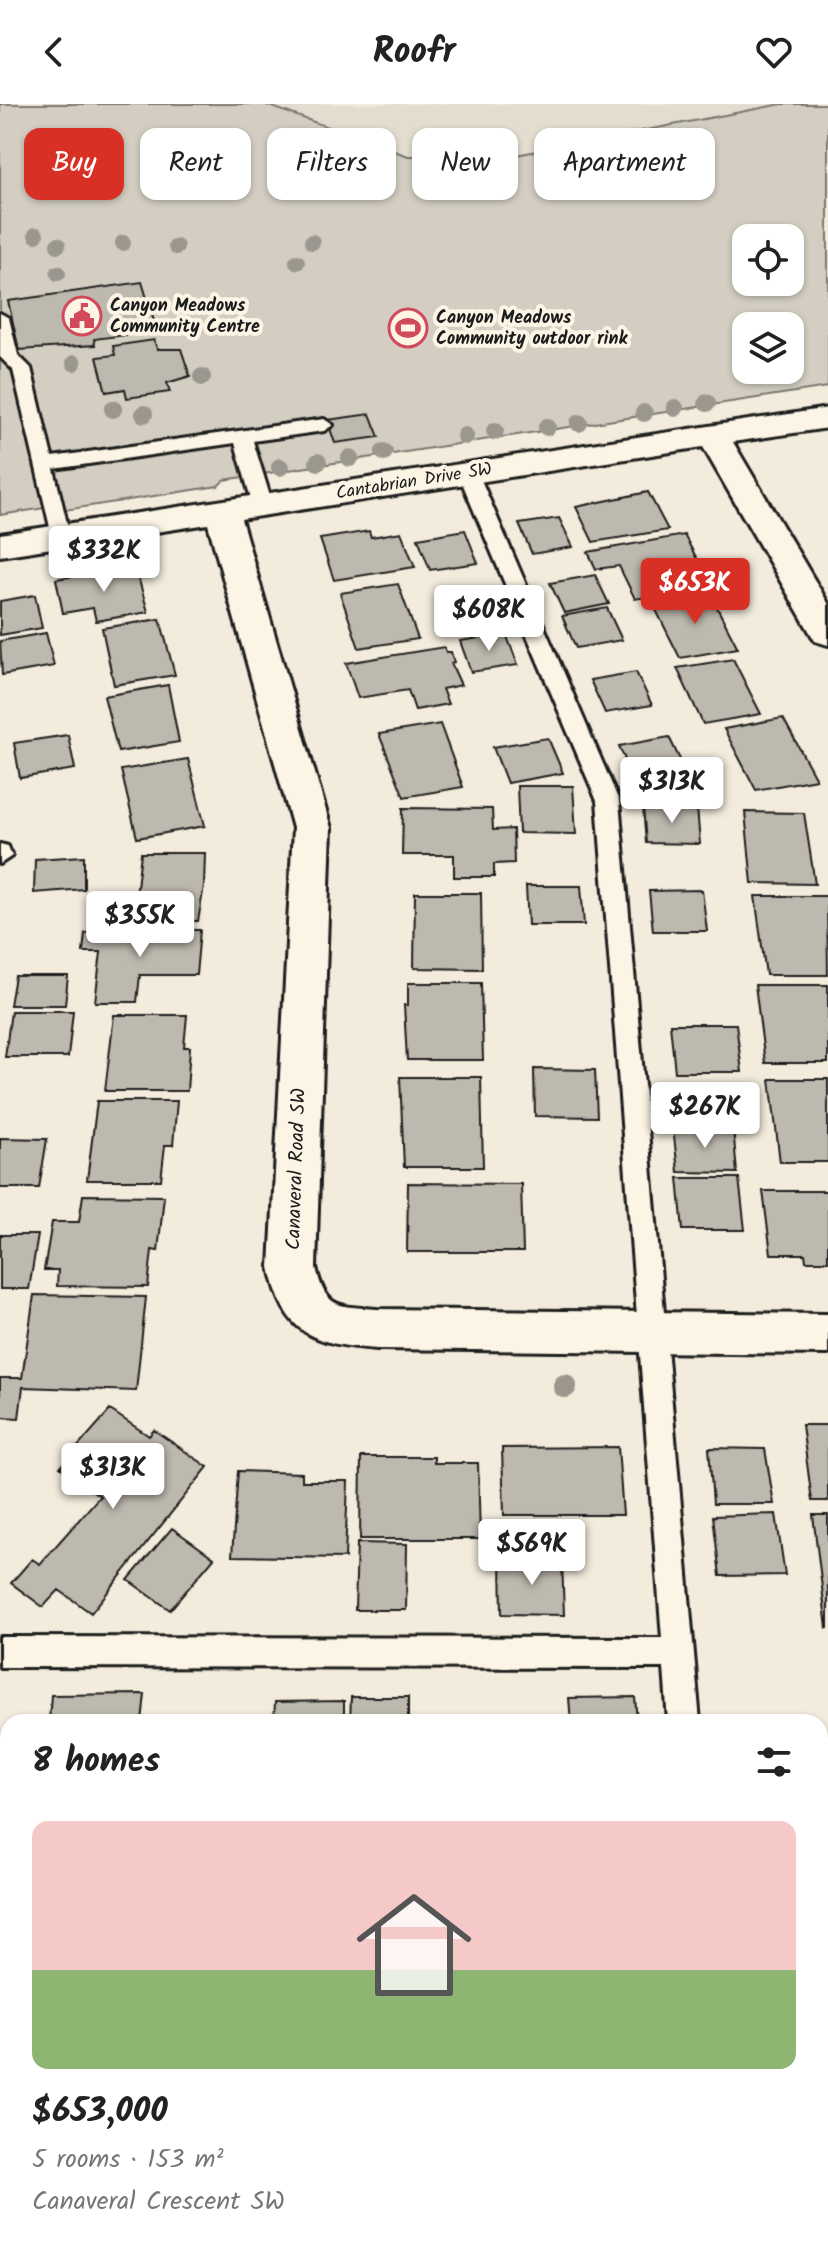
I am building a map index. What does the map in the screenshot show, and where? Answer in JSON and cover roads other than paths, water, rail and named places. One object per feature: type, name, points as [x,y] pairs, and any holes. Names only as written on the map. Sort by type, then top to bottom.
[{"type":"street","name":"Cantabrian Drive SW","points":[[0,545],[828,418]]},
{"type":"street","points":[[713,436],[828,633]]},
{"type":"street","name":"Canaveral Road SW","points":[[222,512],[312,828],[293,1267],[298,1297],[309,1315],[344,1327],[650,1334],[828,1334]]},
{"type":"lane","points":[[0,318],[9,357],[22,368],[60,536]]},
{"type":"lane","points":[[46,464],[324,425]]},
{"type":"lane","points":[[242,436],[263,506]]},
{"type":"lane","points":[[468,473],[608,801],[683,1714]]},
{"type":"lane","points":[[0,1652],[678,1653]]},
{"type":"place","name":"Canyon Meadows Community Centre","points":[[82,316]]},
{"type":"place","name":"Canyon Meadows Community outdoor rink","points":[[408,328]]}]
